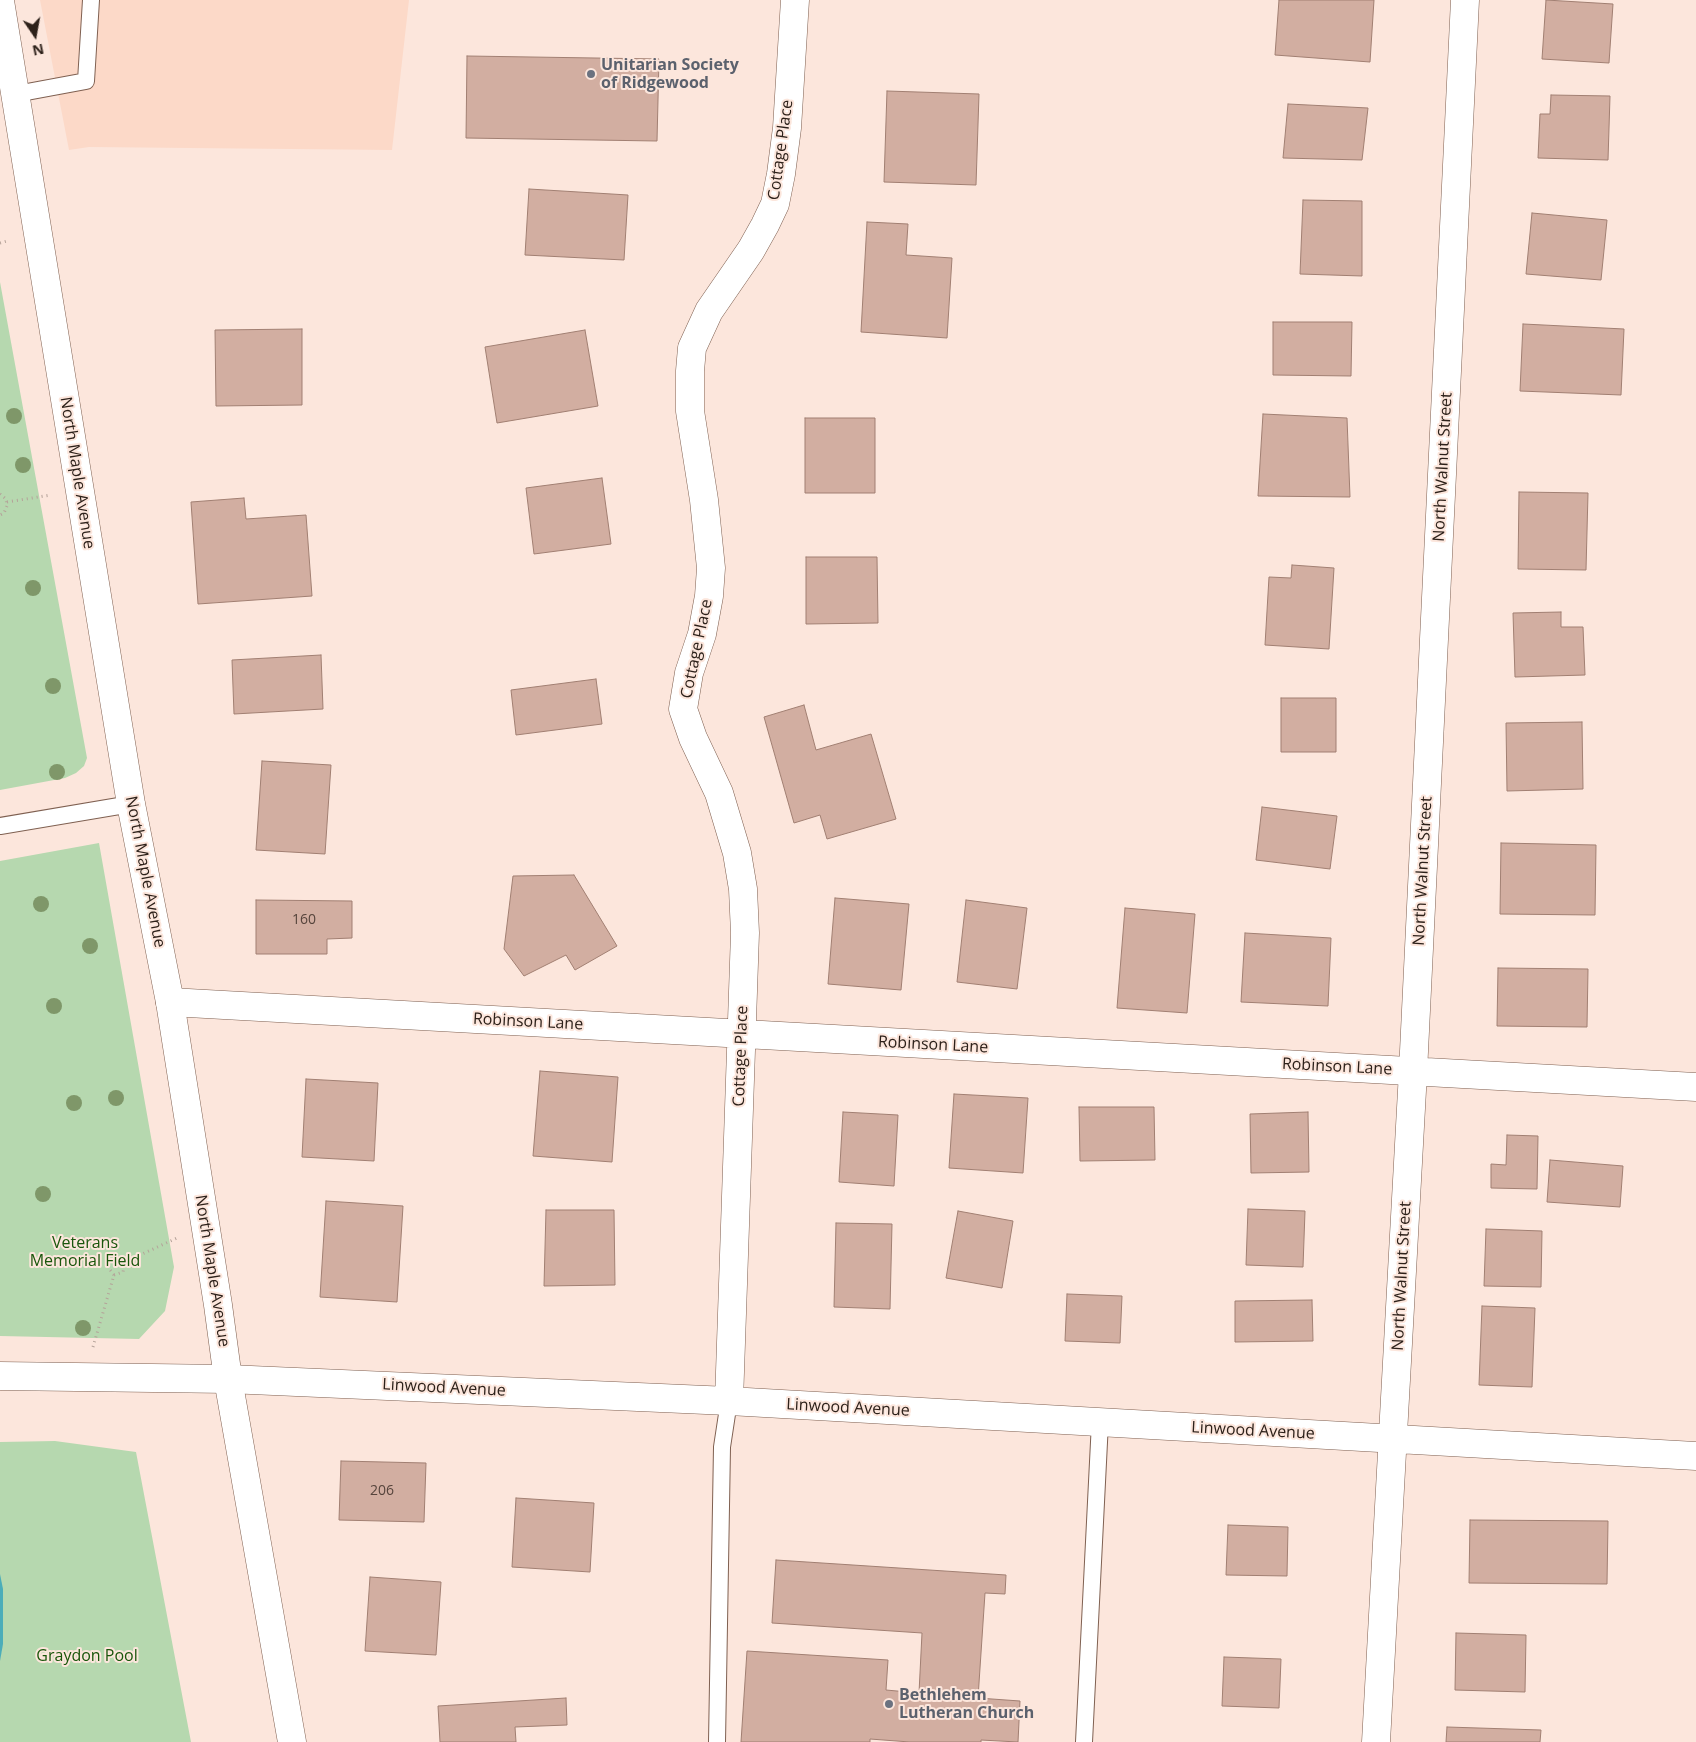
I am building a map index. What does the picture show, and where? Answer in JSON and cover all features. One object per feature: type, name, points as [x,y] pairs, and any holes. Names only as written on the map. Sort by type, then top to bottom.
[{"type":"street","name":"Cottage Place","points":[[729,1401],[746,933],[738,853],[719,793],[693,738],[683,709],[689,673],[702,634],[709,596],[711,568],[704,500],[690,411],[690,371],[692,348],[709,311],[752,250],[774,204],[781,174],[787,128],[794,0]]},
{"type":"street","name":"North Walnut Street","points":[[1376,1742],[1413,1072],[1465,0]]},
{"type":"street","name":"North Maple Avenue","points":[[0,1],[131,804],[170,1002],[228,1379],[292,1742]]},
{"type":"street","name":"Robinson Lane","points":[[170,1002],[1696,1087]]},
{"type":"street","name":"Linwood Avenue","points":[[0,1376],[228,1379],[729,1401],[1696,1456]]},
{"type":"lane","points":[[16,94],[86,81],[91,0]]},
{"type":"lane","points":[[0,826],[131,804]]},
{"type":"lane","points":[[717,1742],[722,1447],[729,1401]]},
{"type":"lane","points":[[1084,1742],[1100,1422]]},
{"type":"path","points":[[0,243],[10,240]]},
{"type":"path","points":[[0,494],[7,502],[6,510],[0,515]]},
{"type":"path","points":[[7,502],[51,495]]},
{"type":"path","points":[[124,1262],[205,1225]]},
{"type":"path","points":[[114,1275],[108,1267],[110,1262],[117,1258],[124,1262]]},
{"type":"path","points":[[114,1275],[123,1272],[124,1262]]},
{"type":"path","points":[[84,1377],[114,1275]]},
{"type":"shaded area","points":[[40,0],[409,0],[392,150],[89,147],[69,150]]},
{"type":"green space","points":[[0,282],[87,758],[84,766],[76,773],[65,778],[0,790]]},
{"type":"green space","name":"Veterans Memorial Field","points":[[99,843],[174,1267],[165,1311],[139,1339],[0,1336],[0,861]]},
{"type":"green space","name":"Graydon Pool","points":[[55,1441],[136,1452],[191,1742],[0,1742],[0,1442]]},
{"type":"water","name":"Graydon Pool","points":[[0,1574],[3,1589],[3,1644],[0,1661]]},
{"type":"building","points":[[1279,0],[1374,0],[1370,62],[1275,55]]},
{"type":"building","points":[[1546,0],[1613,4],[1609,63],[1542,59]]},
{"type":"building","points":[[467,56],[659,59],[657,141],[466,138]]},
{"type":"building","points":[[887,91],[979,94],[976,185],[884,182]]},
{"type":"building","points":[[1551,95],[1610,96],[1608,160],[1538,158],[1540,114],[1550,114]]},
{"type":"building","points":[[1288,104],[1368,108],[1362,160],[1283,158]]},
{"type":"building","points":[[529,189],[628,195],[624,260],[525,255]]},
{"type":"building","points":[[1303,200],[1362,201],[1362,276],[1300,274]]},
{"type":"building","points":[[1532,213],[1607,220],[1601,280],[1526,274]]},
{"type":"building","points":[[867,222],[908,224],[906,255],[952,258],[947,338],[861,332]]},
{"type":"building","points":[[1273,322],[1352,322],[1351,376],[1273,375]]},
{"type":"building","points":[[1523,324],[1624,329],[1621,395],[1520,391]]},
{"type":"building","points":[[302,329],[302,405],[216,406],[215,330]]},
{"type":"building","points":[[585,330],[598,406],[497,423],[485,347]]},
{"type":"building","points":[[1263,414],[1347,418],[1350,497],[1258,496]]},
{"type":"building","points":[[805,418],[875,418],[875,493],[805,493]]},
{"type":"building","points":[[602,478],[611,544],[534,554],[526,488]]},
{"type":"building","points":[[1519,492],[1588,493],[1586,570],[1518,569]]},
{"type":"building","points":[[244,498],[246,519],[306,515],[312,596],[198,604],[191,502]]},
{"type":"building","points":[[806,557],[877,557],[878,623],[806,624]]},
{"type":"building","points":[[1292,565],[1334,568],[1329,649],[1265,645],[1269,577],[1291,578]]},
{"type":"building","points":[[1561,612],[1561,627],[1583,627],[1585,675],[1515,677],[1513,613]]},
{"type":"building","points":[[321,655],[323,709],[234,714],[232,660]]},
{"type":"building","points":[[596,679],[602,724],[516,735],[511,690]]},
{"type":"building","points":[[1281,698],[1336,698],[1336,752],[1281,752]]},
{"type":"building","points":[[804,705],[816,750],[871,734],[896,819],[827,839],[820,815],[794,823],[764,717]]},
{"type":"building","points":[[1582,722],[1583,789],[1507,791],[1506,723]]},
{"type":"building","points":[[262,761],[331,765],[325,854],[256,850]]},
{"type":"building","points":[[1262,807],[1337,816],[1330,869],[1256,860]]},
{"type":"building","points":[[1501,843],[1596,845],[1595,915],[1500,914]]},
{"type":"building","points":[[574,875],[617,946],[575,970],[566,955],[524,976],[504,949],[513,876]]},
{"type":"building","points":[[835,898],[909,904],[901,990],[828,984]]},
{"type":"building","points":[[256,900],[352,901],[352,938],[327,939],[327,954],[256,954]]},
{"type":"building","points":[[966,900],[1027,908],[1017,989],[957,982]]},
{"type":"building","points":[[1125,908],[1195,914],[1187,1013],[1117,1008]]},
{"type":"building","points":[[1245,933],[1331,938],[1328,1006],[1241,1002]]},
{"type":"building","points":[[1498,968],[1588,969],[1587,1027],[1497,1026]]},
{"type":"building","points":[[540,1071],[618,1077],[612,1162],[533,1156]]},
{"type":"building","points":[[306,1079],[378,1083],[374,1161],[302,1157]]},
{"type":"building","points":[[954,1094],[1028,1098],[1023,1173],[949,1168]]},
{"type":"building","points":[[1079,1107],[1154,1107],[1155,1160],[1080,1161]]},
{"type":"building","points":[[843,1112],[898,1115],[894,1186],[839,1182]]},
{"type":"building","points":[[1308,1112],[1309,1172],[1251,1173],[1250,1114]]},
{"type":"building","points":[[1507,1135],[1538,1136],[1537,1189],[1491,1188],[1491,1164],[1506,1165]]},
{"type":"building","points":[[1550,1160],[1623,1166],[1620,1207],[1547,1202]]},
{"type":"building","points":[[326,1201],[403,1206],[397,1302],[320,1297]]},
{"type":"building","points":[[1248,1209],[1305,1211],[1303,1267],[1246,1265]]},
{"type":"building","points":[[546,1210],[614,1210],[615,1285],[544,1286]]},
{"type":"building","points":[[958,1211],[1013,1221],[1002,1288],[946,1278]]},
{"type":"building","points":[[836,1223],[892,1224],[890,1309],[834,1307]]},
{"type":"building","points":[[1486,1229],[1542,1231],[1541,1287],[1484,1286]]},
{"type":"building","points":[[1067,1294],[1122,1296],[1120,1343],[1065,1341]]},
{"type":"building","points":[[1312,1300],[1313,1341],[1235,1342],[1235,1301]]},
{"type":"building","points":[[1482,1306],[1535,1308],[1532,1387],[1479,1385]]},
{"type":"building","points":[[341,1461],[426,1463],[424,1522],[339,1520]]},
{"type":"building","points":[[516,1498],[594,1503],[590,1572],[512,1567]]},
{"type":"building","points":[[1470,1520],[1608,1521],[1607,1584],[1469,1583]]},
{"type":"building","points":[[1228,1525],[1288,1527],[1287,1576],[1226,1575]]},
{"type":"building","points":[[776,1560],[1006,1575],[1005,1594],[985,1593],[978,1698],[1020,1701],[1018,1742],[981,1740],[981,1742],[910,1742],[870,1739],[870,1742],[741,1742],[747,1651],[888,1660],[886,1690],[919,1693],[922,1633],[772,1623]]},
{"type":"building","points":[[370,1577],[441,1582],[436,1655],[365,1651]]},
{"type":"building","points":[[1456,1633],[1526,1635],[1525,1692],[1455,1690]]},
{"type":"building","points":[[1224,1657],[1281,1659],[1279,1708],[1222,1706]]},
{"type":"building","points":[[566,1698],[567,1725],[515,1727],[516,1742],[440,1742],[438,1706]]},
{"type":"building","points":[[1447,1727],[1541,1730],[1540,1742],[1446,1742]]},
{"type":"place","name":"Unitarian Society of Ridgewood","points":[[591,74]]},
{"type":"place","name":"Bethlehem Lutheran Church","points":[[889,1704]]}]
